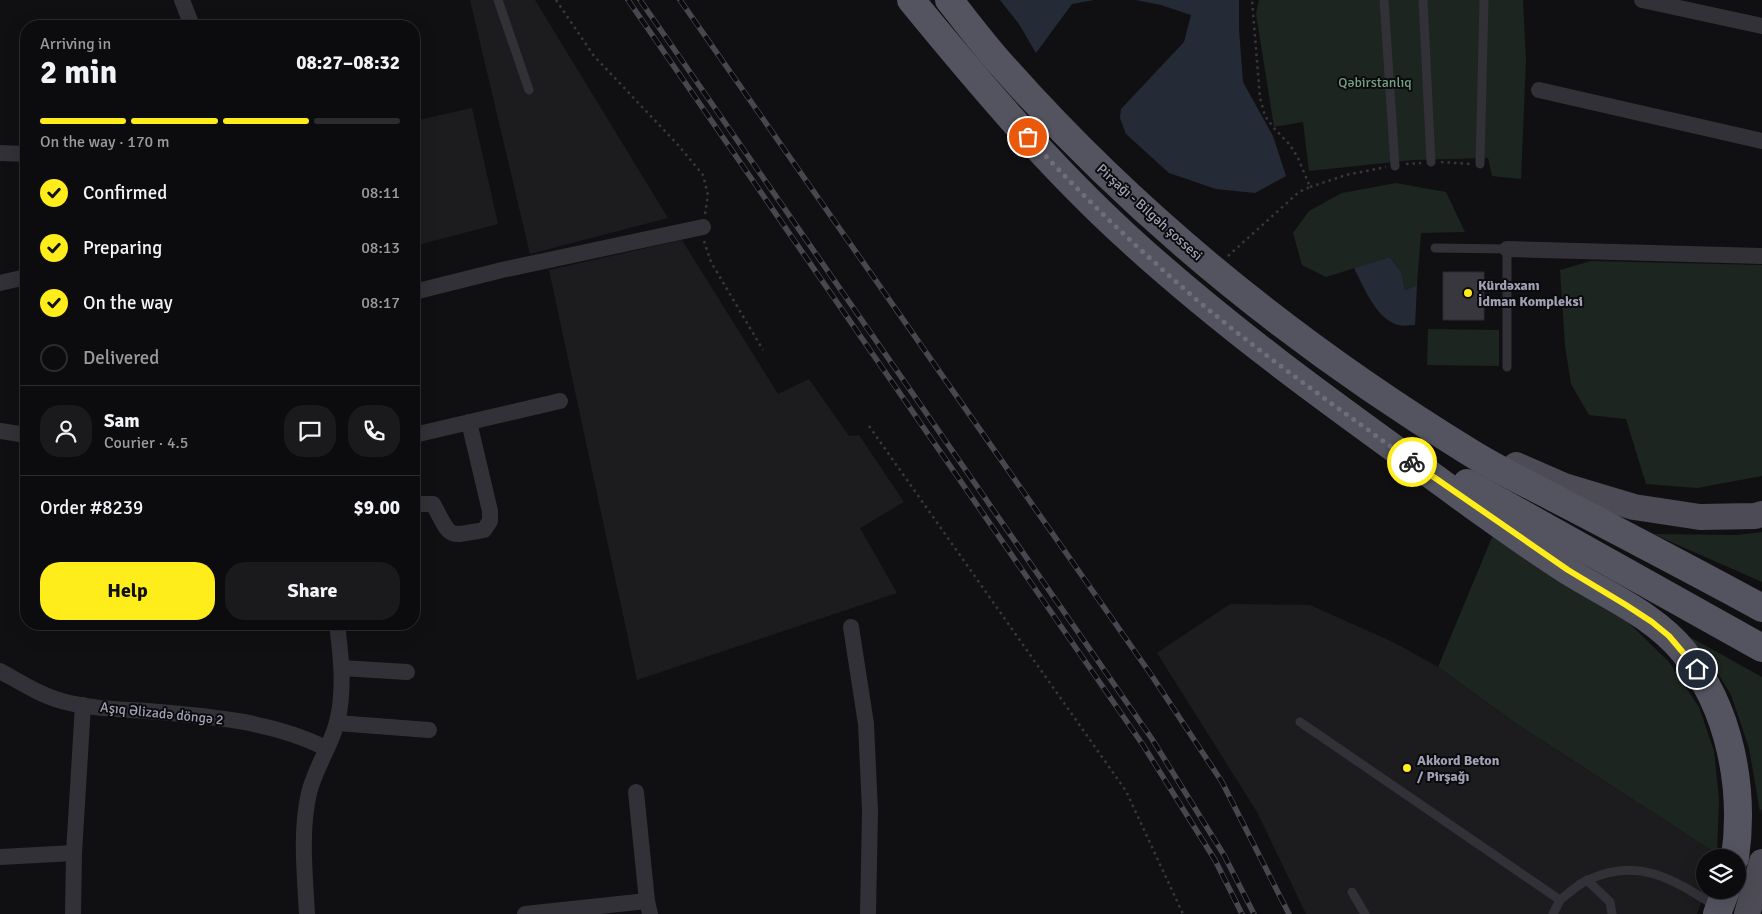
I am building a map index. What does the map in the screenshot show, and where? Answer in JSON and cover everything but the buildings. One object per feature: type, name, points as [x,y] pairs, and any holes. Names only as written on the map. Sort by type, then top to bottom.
[{"type":"highway","points":[[911,0],[987,92],[1064,176],[1127,237],[1199,301],[1279,364],[1512,533],[1652,622],[1669,636],[1697,669],[1723,723],[1735,774],[1739,809],[1737,849]]},
{"type":"highway","name":"Pirşağı - Bilgəh şossesi","points":[[949,0],[1000,64],[1084,153],[1155,219],[1239,291],[1379,393],[1473,454],[1762,608]]},
{"type":"highway","points":[[1357,421],[1762,648]]},
{"type":"main road","points":[[1379,393],[1512,463],[1564,486],[1634,507],[1700,517],[1754,516],[1762,514]]},
{"type":"main road","points":[[1747,914],[1762,862]]},
{"type":"street","points":[[182,0],[190,20]]},
{"type":"street","points":[[1642,0],[1762,26]]},
{"type":"street","points":[[1539,90],[1762,141]]},
{"type":"street","points":[[0,153],[20,154]]},
{"type":"street","points":[[420,290],[502,270],[703,227]]},
{"type":"street","points":[[1507,249],[1762,256]]},
{"type":"street","points":[[0,283],[20,278]]},
{"type":"street","points":[[420,434],[560,401]]},
{"type":"street","points":[[420,504],[433,504],[448,532],[455,535],[484,530],[490,521],[490,511],[469,422]]},
{"type":"street","points":[[0,431],[20,434]]},
{"type":"street","points":[[851,627],[866,724],[870,811],[868,914]]},
{"type":"street","points":[[307,914],[304,858],[306,815],[314,775],[336,723],[340,701],[342,668],[338,630]]},
{"type":"street","points":[[342,668],[407,672]]},
{"type":"street","name":"Aşıq Əlizadə döngə 2","points":[[0,671],[41,693],[61,700],[83,705],[174,713],[236,721],[285,731],[326,748]]},
{"type":"street","points":[[73,914],[74,853],[83,705]]},
{"type":"street","points":[[336,723],[429,730]]},
{"type":"street","points":[[525,914],[648,908],[636,792]]},
{"type":"street","points":[[0,857],[74,853]]},
{"type":"lane","points":[[498,0],[529,90]]},
{"type":"lane","points":[[1384,0],[1396,166]]},
{"type":"lane","points":[[1423,0],[1431,162]]},
{"type":"lane","points":[[1480,164],[1484,0]]},
{"type":"lane","points":[[1435,248],[1507,249],[1507,368]]},
{"type":"lane","points":[[1300,722],[1560,900]]},
{"type":"lane","points":[[1552,914],[1560,900],[1587,880],[1611,872],[1629,869],[1650,871],[1671,879],[1721,904]]},
{"type":"lane","points":[[1587,880],[1610,902],[1612,914]]},
{"type":"lane","points":[[1352,892],[1365,914]]},
{"type":"path","points":[[556,0],[594,56],[703,175],[708,195],[703,227],[704,246],[711,262],[764,350]]},
{"type":"path","points":[[1214,269],[1299,192],[1310,187],[1298,158],[1290,145],[1272,127],[1265,116],[1260,98],[1252,0]]},
{"type":"path","points":[[869,426],[1126,791],[1183,914]]},
{"type":"shaded area","points":[[470,0],[535,0],[668,218],[530,254]]},
{"type":"shaded area","points":[[1000,0],[1094,0],[1072,4],[1036,53],[1019,24]]},
{"type":"shaded area","points":[[1136,0],[1239,0],[1243,82],[1273,136],[1286,176],[1255,193],[1216,189],[1169,173],[1126,134],[1120,118],[1121,109],[1184,42],[1191,15],[1161,5]]},
{"type":"shaded area","points":[[472,108],[498,224],[420,244],[420,120]]},
{"type":"shaded area","points":[[682,240],[778,394],[809,379],[849,436],[859,435],[904,502],[860,528],[897,593],[637,680],[549,270]]},
{"type":"shaded area","points":[[1390,257],[1402,274],[1405,290],[1417,285],[1415,325],[1397,325],[1381,314],[1370,300],[1354,268]]},
{"type":"shaded area","name":"Akkord Beton / Pirşağı","points":[[1230,604],[1310,605],[1395,643],[1438,667],[1517,724],[1709,849],[1696,849],[1696,899],[1703,899],[1697,914],[1306,914],[1257,812],[1157,653]]},
{"type":"green space","name":"Qəbirstanlıq","points":[[1259,0],[1523,0],[1526,60],[1521,179],[1492,176],[1488,158],[1413,160],[1309,171],[1303,122],[1274,127],[1256,14]]},
{"type":"green space","points":[[1396,183],[1446,192],[1465,232],[1421,233],[1417,285],[1405,290],[1402,274],[1390,257],[1326,277],[1302,265],[1293,233],[1309,211],[1342,193]]},
{"type":"green space","points":[[1591,261],[1762,265],[1762,476],[1697,488],[1646,484],[1626,419],[1589,415],[1571,384],[1565,346],[1560,270]]},
{"type":"green space","points":[[1428,329],[1499,330],[1499,366],[1427,365]]},
{"type":"green space","points":[[1762,532],[1762,582],[1653,534],[1736,535]]},
{"type":"green space","points":[[1493,535],[1628,622],[1669,662],[1699,707],[1714,751],[1719,799],[1717,849],[1709,849],[1517,724],[1438,667]]},
{"type":"green space","points":[[1688,636],[1762,677],[1762,808],[1760,812],[1749,748],[1731,695],[1710,660]]},
{"type":"railway","points":[[628,0],[1143,745],[1215,860],[1242,914]]},
{"type":"railway","points":[[640,0],[1152,739],[1224,855],[1254,914]]},
{"type":"railway","points":[[680,0],[1152,676],[1222,782],[1289,914]]},
{"type":"way so far","points":[[1028,137],[1064,176],[1127,237],[1199,301],[1279,364],[1412,462]]},
{"type":"place","name":"Kürdəxanı İdman Kompleksi","points":[[1468,293]]},
{"type":"place","name":"Akkord Beton / Pirşağı","points":[[1407,768]]},
{"type":"route","points":[[1412,462],[1512,533],[1652,622],[1669,636],[1697,669]]}]
